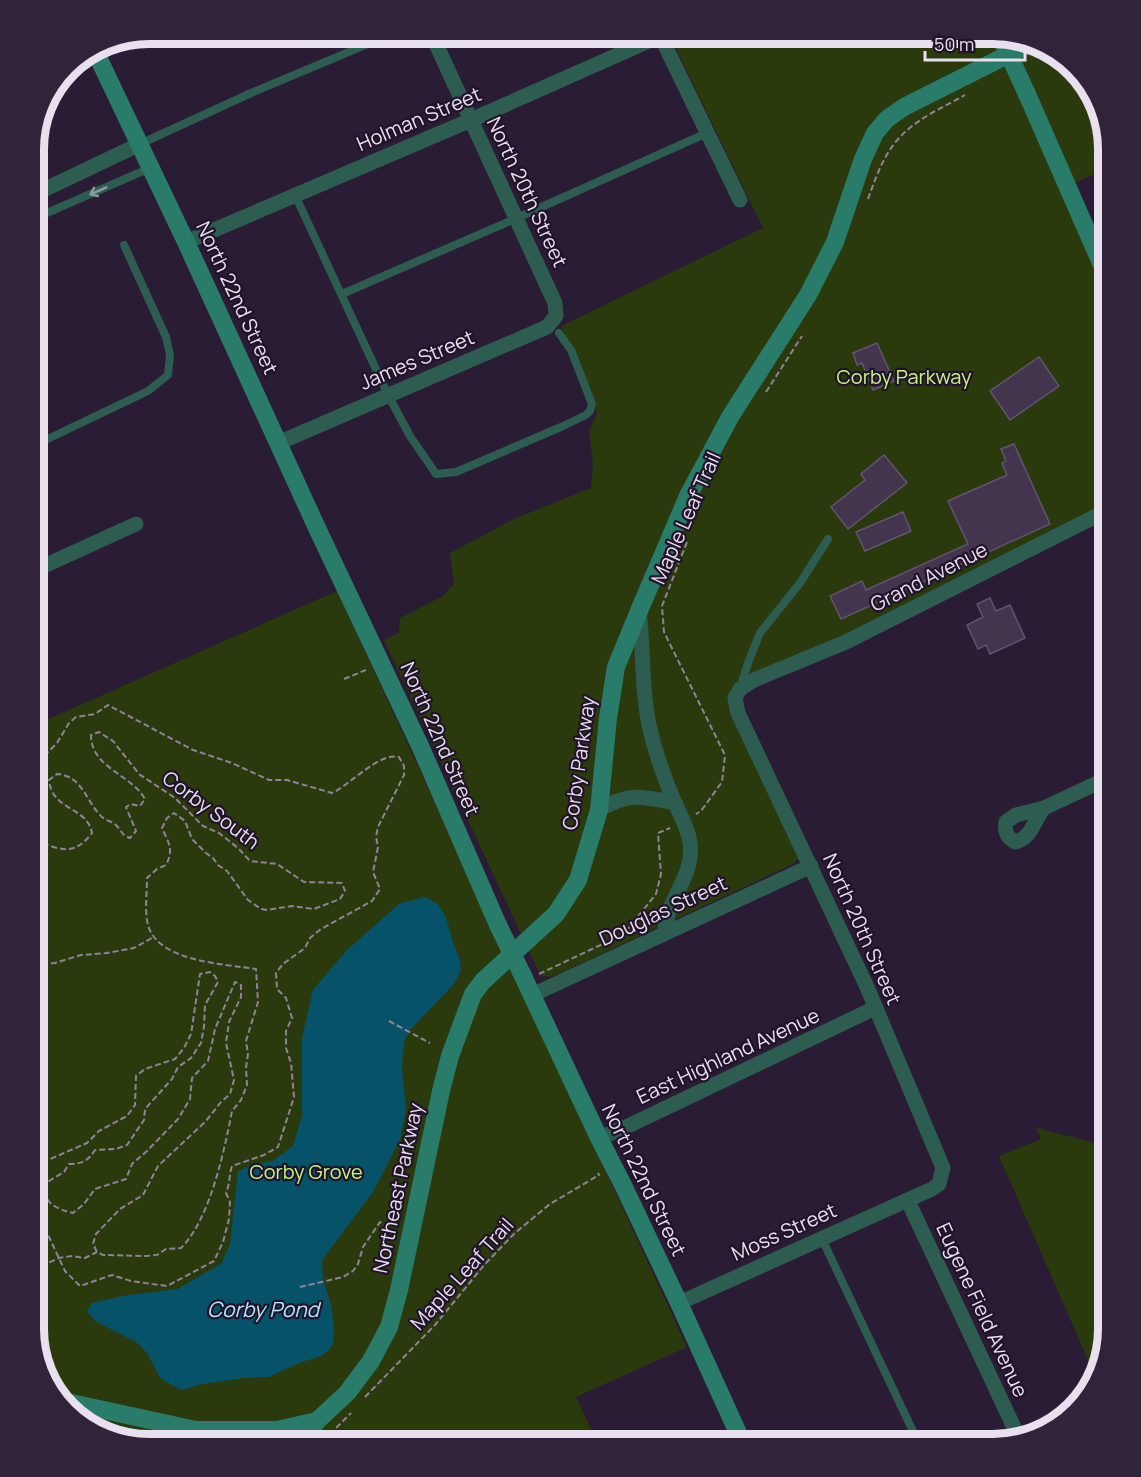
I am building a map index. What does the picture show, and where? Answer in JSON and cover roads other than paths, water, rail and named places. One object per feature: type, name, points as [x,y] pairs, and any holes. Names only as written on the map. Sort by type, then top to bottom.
[{"type":"street","name":"North 20th Street","points":[[436,44],[555,303]]},
{"type":"street","name":"Holman Street","points":[[186,242],[471,120],[640,44]]},
{"type":"street","points":[[667,44],[740,200]]},
{"type":"street","points":[[1004,45],[1098,256]]},
{"type":"street","name":"Corby Parkway","points":[[529,940],[556,914],[578,880],[599,810],[608,718],[616,667],[639,611],[693,486],[730,417],[808,295],[835,242],[863,159],[875,133],[887,119],[904,107],[1030,51]]},
{"type":"street","name":"North 22nd Street","points":[[98,57],[421,748],[498,925],[679,1303],[738,1434]]},
{"type":"street","points":[[44,190],[140,144]]},
{"type":"street","name":"James Street","points":[[278,443],[547,327],[556,316],[555,303]]},
{"type":"street","name":"Grand Avenue","points":[[740,689],[765,675],[846,642],[1098,515]]},
{"type":"street","points":[[44,566],[136,524]]},
{"type":"street","points":[[639,611],[643,638],[642,684],[649,725],[658,758],[690,840],[687,876],[666,918],[665,933]]},
{"type":"street","name":"North 20th Street","points":[[740,689],[735,698],[738,712],[867,987],[943,1168],[939,1184],[908,1201]]},
{"type":"street","points":[[1044,808],[1098,783]]},
{"type":"street","points":[[599,810],[615,800],[631,796],[649,797],[675,803]]},
{"type":"street","name":"Douglas Street","points":[[527,984],[665,933],[811,866]]},
{"type":"street","name":"Northeast Parkway","points":[[309,1434],[317,1421],[347,1393],[389,1327],[401,1283],[450,1056],[473,994],[483,981],[529,940]]},
{"type":"street","name":"East Highland Avenue","points":[[599,1138],[875,1008]]},
{"type":"street","name":"Moss Street","points":[[679,1303],[908,1201]]},
{"type":"street","name":"Eugene Field Avenue","points":[[908,1201],[1015,1430]]},
{"type":"street","points":[[76,1404],[196,1430],[277,1430],[317,1421]]},
{"type":"street","points":[[196,1430],[200,1434]]},
{"type":"lane","points":[[140,144],[251,93],[368,44]]},
{"type":"lane","points":[[342,294],[707,133]]},
{"type":"lane","points":[[44,214],[151,168]]},
{"type":"lane","points":[[295,195],[388,395],[410,436],[436,474],[456,471],[586,416],[592,405],[571,350],[559,333]]},
{"type":"lane","points":[[44,441],[148,391],[168,375],[170,355],[166,338],[124,245]]},
{"type":"lane","points":[[740,689],[760,633],[800,583],[828,539]]},
{"type":"lane","points":[[822,1239],[914,1434]]},
{"type":"water","name":"Corby Pond","points":[[425,897],[438,904],[446,917],[459,956],[461,970],[454,984],[410,1030],[404,1041],[402,1069],[406,1109],[400,1140],[373,1192],[322,1260],[323,1280],[331,1304],[333,1343],[329,1350],[321,1356],[269,1377],[203,1384],[181,1390],[161,1379],[147,1353],[136,1342],[95,1321],[87,1311],[92,1303],[128,1295],[178,1289],[222,1263],[230,1244],[238,1171],[273,1161],[293,1146],[302,1115],[302,1038],[313,990],[346,951],[400,903]]},
{"type":"park label","name":"Corby Grove","points":[[306,1172]]}]
